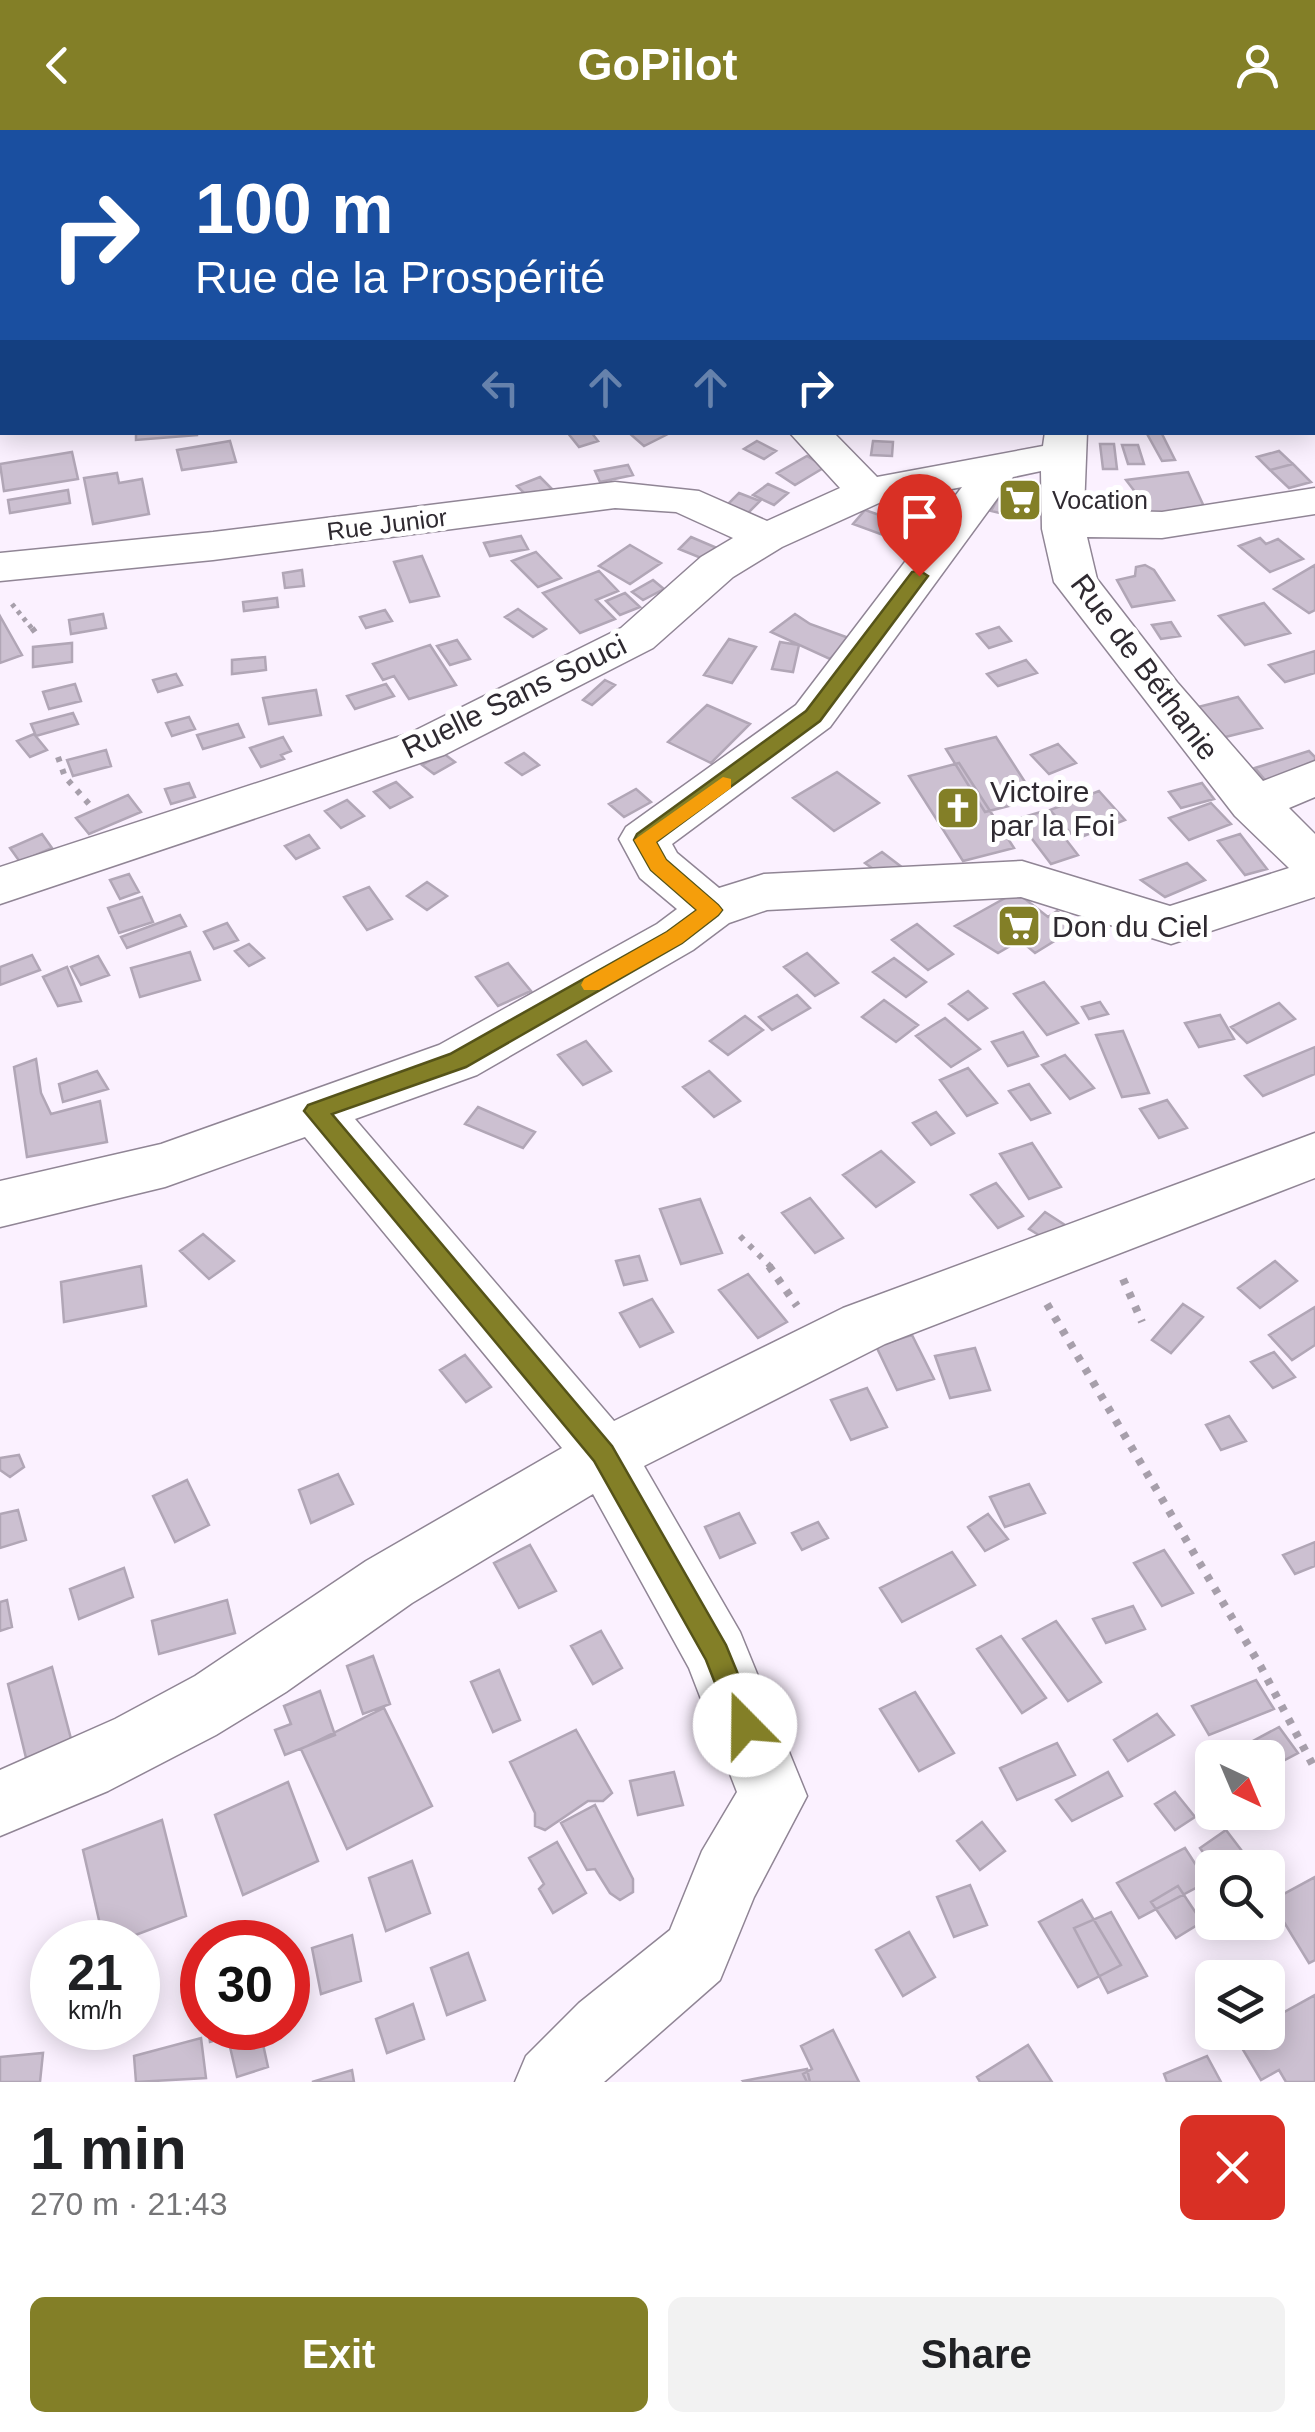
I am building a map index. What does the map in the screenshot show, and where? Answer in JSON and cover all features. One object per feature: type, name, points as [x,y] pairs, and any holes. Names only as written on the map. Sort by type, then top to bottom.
[{"type":"street","points":[[812,435],[867,492]]},
{"type":"street","name":"Ruelle Sans Souci","points":[[0,886],[427,744],[636,638],[717,567],[767,537],[867,492],[1001,464],[1064,444]]},
{"type":"street","name":"Rue de Béthanie","points":[[1064,444],[1068,564],[1076,582],[1172,710],[1252,804],[1315,864]]},
{"type":"street","points":[[711,910],[658,865],[644,840],[813,716],[1001,464]]},
{"type":"street","name":"Rue Junior","points":[[2,571],[615,496],[684,500],[767,537]]},
{"type":"street","points":[[1066,523],[1162,525],[1315,501]]},
{"type":"street","points":[[1252,804],[1315,778]]},
{"type":"street","points":[[0,1204],[165,1165],[458,1060],[674,938],[711,910],[764,892],[1022,879],[1172,926],[1315,878]]},
{"type":"street","points":[[316,1111],[603,1454],[717,1654],[773,1796],[727,1876],[695,1956],[605,2029],[552,2082]]},
{"type":"street","points":[[0,1803],[83,1770],[221,1697],[389,1582],[603,1454],[820,1346],[1024,1264],[1315,1155]]},
{"type":"path","points":[[2,571],[38,636]]},
{"type":"path","points":[[58,757],[66,777],[89,804]]},
{"type":"path","points":[[740,1236],[780,1276],[820,1346]]},
{"type":"path","points":[[1024,1264],[1261,1667],[1315,1768]]},
{"type":"building","points":[[136,435],[197,435],[136,440]]},
{"type":"building","points":[[569,435],[593,435],[598,441],[579,447]]},
{"type":"building","points":[[631,435],[666,435],[644,446]]},
{"type":"building","points":[[1148,435],[1162,435],[1175,460],[1162,461]]},
{"type":"building","points":[[230,441],[236,462],[182,470],[177,450]]},
{"type":"building","points":[[757,441],[776,451],[764,459],[744,449]]},
{"type":"building","points":[[873,441],[893,442],[892,456],[871,455]]},
{"type":"building","points":[[1100,444],[1114,444],[1117,469],[1103,469]]},
{"type":"building","points":[[1122,445],[1138,445],[1144,464],[1128,464]]},
{"type":"building","points":[[1279,451],[1293,464],[1270,470],[1257,457]]},
{"type":"building","points":[[72,452],[78,479],[4,491],[0,464]]},
{"type":"building","points":[[807,456],[825,467],[795,485],[777,473]]},
{"type":"building","points":[[1293,464],[1311,482],[1289,488],[1270,470]]},
{"type":"building","points":[[628,465],[633,475],[600,482],[595,471]]},
{"type":"building","points":[[1188,472],[1206,511],[1152,514],[1126,480]]},
{"type":"building","points":[[117,473],[119,483],[142,479],[149,514],[93,524],[84,478]]},
{"type":"building","points":[[540,477],[560,497],[537,506],[517,486]]},
{"type":"building","points":[[925,482],[957,496],[922,527],[889,513]]},
{"type":"building","points":[[768,484],[788,493],[774,505],[753,495]]},
{"type":"building","points":[[1006,484],[1046,495],[1035,514],[1021,510],[1017,517],[991,511]]},
{"type":"building","points":[[68,490],[70,503],[10,513],[8,500]]},
{"type":"building","points":[[739,493],[760,501],[746,515],[725,507]]},
{"type":"building","points":[[865,510],[917,528],[905,543],[853,524]]},
{"type":"building","points":[[521,536],[528,549],[490,556],[484,543]]},
{"type":"building","points":[[691,537],[717,548],[706,560],[679,549]]},
{"type":"building","points":[[1260,538],[1266,544],[1278,539],[1303,559],[1270,572],[1239,546]]},
{"type":"building","points":[[630,545],[661,563],[630,584],[599,566]]},
{"type":"building","points":[[536,552],[561,578],[538,587],[512,561]]},
{"type":"building","points":[[422,556],[439,596],[410,602],[394,562]]},
{"type":"building","points":[[1145,565],[1154,570],[1174,600],[1132,607],[1117,580],[1135,576],[1136,567]]},
{"type":"building","points":[[1315,565],[1315,610],[1309,613],[1274,589]]},
{"type":"building","points":[[302,570],[304,586],[285,588],[283,573]]},
{"type":"building","points":[[599,571],[618,591],[596,600],[615,619],[580,633],[543,593]]},
{"type":"building","points":[[653,580],[664,589],[643,600],[632,592]]},
{"type":"building","points":[[625,593],[640,607],[620,615],[606,601]]},
{"type":"building","points":[[277,598],[278,607],[244,611],[243,602]]},
{"type":"building","points":[[1264,603],[1290,633],[1245,645],[1219,616]]},
{"type":"building","points":[[518,609],[546,629],[533,637],[505,617]]},
{"type":"building","points":[[385,610],[392,621],[366,628],[360,617]]},
{"type":"building","points":[[103,614],[106,628],[71,634],[69,620]]},
{"type":"building","points":[[795,614],[846,637],[847,642],[830,659],[771,632]]},
{"type":"building","points":[[0,616],[22,655],[0,663]]},
{"type":"building","points":[[1171,622],[1180,636],[1161,639],[1152,625]]},
{"type":"building","points":[[999,627],[1011,641],[989,648],[977,634]]},
{"type":"building","points":[[729,639],[756,647],[732,683],[704,675]]},
{"type":"building","points":[[457,640],[470,659],[450,665],[437,646]]},
{"type":"building","points":[[780,642],[799,645],[793,672],[772,669]]},
{"type":"building","points":[[72,643],[72,662],[33,667],[33,647]]},
{"type":"building","points":[[430,645],[456,685],[409,699],[394,676],[383,680],[373,664]]},
{"type":"building","points":[[1315,651],[1315,673],[1285,682],[1269,665]]},
{"type":"building","points":[[265,657],[266,670],[232,674],[232,660]]},
{"type":"building","points":[[1026,660],[1037,673],[998,686],[987,674]]},
{"type":"building","points":[[176,674],[182,685],[158,692],[153,680]]},
{"type":"building","points":[[605,680],[615,685],[592,705],[583,700]]},
{"type":"building","points":[[75,684],[81,701],[49,709],[43,692]]},
{"type":"building","points":[[386,684],[394,696],[355,709],[347,696]]},
{"type":"building","points":[[316,690],[321,715],[269,724],[263,698]]},
{"type":"building","points":[[1238,697],[1262,728],[1217,739],[1194,708]]},
{"type":"building","points":[[707,705],[750,724],[711,763],[668,742]]},
{"type":"building","points":[[73,713],[78,724],[36,736],[31,724]]},
{"type":"building","points":[[189,717],[195,729],[172,736],[166,723]]},
{"type":"building","points":[[238,724],[244,737],[203,749],[197,735]]},
{"type":"building","points":[[34,734],[47,750],[30,757],[17,741]]},
{"type":"building","points":[[283,737],[291,751],[281,755],[284,759],[261,767],[250,748]]},
{"type":"building","points":[[996,737],[1036,799],[985,812],[946,749]]},
{"type":"building","points":[[1058,744],[1076,763],[1049,774],[1031,755]]},
{"type":"building","points":[[106,750],[111,766],[73,776],[67,760]]},
{"type":"building","points":[[1309,751],[1315,757],[1315,772],[1270,786],[1255,768]]},
{"type":"building","points":[[443,753],[455,762],[434,774],[422,765]]},
{"type":"building","points":[[524,753],[539,765],[522,775],[506,763]]},
{"type":"building","points":[[959,763],[1014,848],[963,861],[909,776]]},
{"type":"building","points":[[837,772],[879,803],[834,831],[793,798]]},
{"type":"building","points":[[396,782],[412,797],[390,808],[374,792]]},
{"type":"building","points":[[189,783],[195,797],[171,804],[165,789]]},
{"type":"building","points":[[1202,783],[1214,799],[1181,808],[1169,792]]},
{"type":"building","points":[[636,789],[651,802],[624,817],[609,804]]},
{"type":"building","points":[[1099,791],[1125,820],[1076,839],[1050,810]]},
{"type":"building","points":[[128,795],[141,812],[89,834],[76,818]]},
{"type":"building","points":[[347,800],[364,816],[341,828],[325,811]]},
{"type":"building","points":[[1211,803],[1231,824],[1189,840],[1169,818]]},
{"type":"building","points":[[1044,811],[1078,855],[1051,864],[1017,819]]},
{"type":"building","points":[[42,834],[52,848],[20,862],[10,848]]},
{"type":"building","points":[[1240,834],[1267,869],[1245,875],[1218,841]]},
{"type":"building","points":[[309,835],[319,848],[296,859],[285,846]]},
{"type":"building","points":[[882,852],[903,868],[887,879],[865,863]]},
{"type":"building","points":[[1187,863],[1205,880],[1165,897],[1141,880]]},
{"type":"building","points":[[129,874],[139,892],[120,899],[110,880]]},
{"type":"building","points":[[427,882],[447,896],[427,910],[407,896]]},
{"type":"building","points":[[369,887],[392,919],[367,930],[344,897]]},
{"type":"building","points":[[1016,892],[1048,917],[1057,911],[1077,927],[1035,953],[1020,940],[998,953],[955,926]]},
{"type":"building","points":[[142,897],[153,922],[119,933],[108,908]]},
{"type":"building","points":[[180,915],[186,926],[127,948],[121,937]]},
{"type":"building","points":[[227,923],[238,940],[214,949],[204,932]]},
{"type":"building","points":[[917,924],[953,954],[928,970],[892,940]]},
{"type":"building","points":[[249,944],[264,958],[249,966],[235,951]]},
{"type":"building","points":[[190,952],[200,980],[140,997],[131,968]]},
{"type":"building","points":[[807,953],[838,983],[815,996],[784,967]]},
{"type":"building","points":[[32,955],[40,970],[0,985],[0,967]]},
{"type":"building","points":[[98,956],[109,975],[81,985],[71,967]]},
{"type":"building","points":[[894,958],[926,982],[906,997],[873,972]]},
{"type":"building","points":[[508,963],[531,991],[498,1006],[476,977]]},
{"type":"building","points":[[67,967],[81,1001],[58,1006],[43,977]]},
{"type":"building","points":[[1044,982],[1078,1023],[1047,1035],[1014,994]]},
{"type":"building","points":[[968,991],[987,1008],[968,1020],[949,1004]]},
{"type":"building","points":[[797,995],[810,1008],[772,1030],[759,1017]]},
{"type":"building","points":[[884,1000],[918,1025],[896,1042],[862,1017]]},
{"type":"building","points":[[1100,1002],[1108,1014],[1089,1019],[1082,1007]]},
{"type":"building","points":[[1279,1003],[1295,1019],[1247,1043],[1231,1027]]},
{"type":"building","points":[[1220,1015],[1234,1039],[1199,1047],[1185,1023]]},
{"type":"building","points":[[745,1016],[763,1030],[728,1055],[710,1041]]},
{"type":"building","points":[[945,1018],[980,1049],[951,1067],[916,1036]]},
{"type":"building","points":[[1123,1031],[1149,1093],[1122,1097],[1096,1035]]},
{"type":"building","points":[[1023,1032],[1038,1056],[1008,1066],[992,1042]]},
{"type":"building","points":[[586,1041],[611,1071],[583,1085],[558,1055]]},
{"type":"building","points":[[1315,1047],[1315,1074],[1263,1096],[1245,1076]]},
{"type":"building","points":[[1065,1055],[1094,1088],[1070,1099],[1042,1065]]},
{"type":"building","points":[[36,1059],[41,1093],[51,1114],[100,1101],[107,1142],[27,1157],[14,1067]]},
{"type":"building","points":[[968,1068],[997,1103],[967,1116],[940,1080]]},
{"type":"building","points":[[97,1071],[108,1089],[63,1102],[59,1084]]},
{"type":"building","points":[[709,1071],[740,1101],[714,1117],[683,1087]]},
{"type":"building","points":[[1029,1084],[1050,1113],[1031,1120],[1009,1091]]},
{"type":"building","points":[[1167,1100],[1187,1128],[1159,1138],[1140,1109]]},
{"type":"building","points":[[478,1107],[535,1132],[523,1148],[465,1124]]},
{"type":"building","points":[[936,1112],[954,1133],[931,1145],[913,1123]]},
{"type":"building","points":[[1032,1143],[1061,1187],[1029,1199],[1000,1154]]},
{"type":"building","points":[[881,1151],[914,1182],[876,1207],[843,1175]]},
{"type":"building","points":[[996,1183],[1023,1216],[998,1228],[971,1195]]},
{"type":"building","points":[[810,1198],[843,1238],[815,1253],[782,1213]]},
{"type":"building","points":[[700,1199],[722,1253],[681,1264],[660,1209]]},
{"type":"building","points":[[1045,1212],[1065,1225],[1050,1242],[1029,1229]]},
{"type":"building","points":[[203,1234],[234,1261],[209,1279],[180,1251]]},
{"type":"building","points":[[639,1256],[647,1280],[624,1285],[616,1261]]},
{"type":"building","points":[[1275,1261],[1297,1281],[1260,1308],[1238,1288]]},
{"type":"building","points":[[141,1266],[146,1306],[64,1322],[61,1282]]},
{"type":"building","points":[[748,1274],[787,1322],[758,1338],[719,1290]]},
{"type":"building","points":[[652,1299],[673,1332],[640,1347],[620,1313]]},
{"type":"building","points":[[1183,1304],[1203,1317],[1171,1353],[1152,1340]]},
{"type":"building","points":[[1315,1307],[1315,1345],[1292,1360],[1269,1335]]},
{"type":"building","points":[[912,1335],[934,1379],[897,1390],[876,1346]]},
{"type":"building","points":[[975,1348],[990,1390],[950,1398],[935,1356]]},
{"type":"building","points":[[1274,1352],[1295,1377],[1273,1388],[1251,1362]]},
{"type":"building","points":[[465,1355],[491,1387],[466,1402],[440,1370]]},
{"type":"building","points":[[867,1388],[887,1427],[851,1440],[831,1400]]},
{"type":"building","points":[[1229,1416],[1246,1441],[1221,1450],[1206,1425]]},
{"type":"building","points":[[19,1455],[24,1467],[10,1477],[0,1470],[0,1458]]},
{"type":"building","points":[[338,1474],[353,1504],[311,1523],[299,1490]]},
{"type":"building","points":[[187,1480],[209,1525],[175,1542],[153,1496]]},
{"type":"building","points":[[1029,1484],[1045,1513],[1005,1527],[990,1497]]},
{"type":"building","points":[[18,1510],[26,1540],[0,1548],[0,1514]]},
{"type":"building","points":[[739,1513],[755,1543],[720,1558],[705,1527]]},
{"type":"building","points":[[988,1514],[1008,1539],[985,1551],[968,1527]]},
{"type":"building","points":[[818,1522],[828,1538],[802,1550],[792,1533]]},
{"type":"building","points":[[1315,1542],[1315,1566],[1295,1574],[1283,1555]]},
{"type":"building","points":[[530,1545],[556,1591],[519,1608],[494,1563]]},
{"type":"building","points":[[1164,1550],[1193,1593],[1162,1606],[1134,1563]]},
{"type":"building","points":[[952,1552],[975,1585],[902,1622],[880,1588]]},
{"type":"building","points":[[124,1568],[133,1597],[79,1619],[70,1589]]},
{"type":"building","points":[[7,1600],[12,1627],[0,1631],[0,1602]]},
{"type":"building","points":[[227,1600],[235,1633],[159,1654],[152,1621]]},
{"type":"building","points":[[1133,1606],[1145,1629],[1106,1643],[1093,1619]]},
{"type":"building","points":[[1056,1621],[1101,1682],[1068,1701],[1023,1639]]},
{"type":"building","points":[[601,1631],[622,1668],[593,1684],[571,1646]]},
{"type":"building","points":[[1001,1636],[1046,1698],[1022,1713],[977,1649]]},
{"type":"building","points":[[373,1656],[390,1704],[363,1714],[347,1666]]},
{"type":"building","points":[[52,1667],[75,1754],[29,1770],[8,1684]]},
{"type":"building","points":[[499,1670],[520,1720],[493,1732],[471,1682]]},
{"type":"building","points":[[1256,1680],[1274,1709],[1209,1735],[1192,1706]]},
{"type":"building","points":[[320,1691],[335,1735],[285,1755],[275,1730],[291,1724],[284,1706]]},
{"type":"building","points":[[915,1692],[954,1753],[919,1771],[880,1709]]},
{"type":"building","points":[[384,1708],[432,1806],[347,1849],[301,1749]]},
{"type":"building","points":[[1157,1714],[1174,1735],[1128,1761],[1114,1740]]},
{"type":"building","points":[[1279,1727],[1298,1753],[1285,1760],[1285,1740],[1255,1740]]},
{"type":"building","points":[[576,1730],[612,1793],[603,1801],[588,1801],[545,1830],[535,1826],[535,1813],[510,1762]]},
{"type":"building","points":[[1057,1743],[1075,1775],[1017,1800],[1000,1768]]},
{"type":"building","points":[[674,1772],[683,1805],[638,1815],[630,1781]]},
{"type":"building","points":[[1108,1772],[1122,1796],[1072,1821],[1056,1800]]},
{"type":"building","points":[[288,1782],[318,1861],[243,1895],[215,1815]]},
{"type":"building","points":[[1175,1792],[1195,1817],[1175,1830],[1155,1804]]},
{"type":"building","points":[[595,1805],[633,1879],[633,1892],[620,1900],[610,1893],[595,1869],[587,1870],[561,1823]]},
{"type":"building","points":[[162,1820],[186,1916],[160,1926],[160,1920],[99,1920],[83,1850]]},
{"type":"building","points":[[982,1822],[1005,1851],[980,1870],[957,1841]]},
{"type":"building","points":[[1226,1830],[1241,1850],[1201,1850]]},
{"type":"building","points":[[557,1842],[586,1893],[553,1913],[539,1889],[544,1884],[529,1858]]},
{"type":"building","points":[[1185,1848],[1195,1863],[1195,1888],[1139,1918],[1117,1883]]},
{"type":"building","points":[[412,1861],[430,1913],[386,1931],[369,1878]]},
{"type":"building","points":[[1315,1877],[1315,1960],[1309,1963],[1285,1924],[1285,1893]]},
{"type":"building","points":[[970,1885],[987,1925],[954,1937],[937,1897]]},
{"type":"building","points":[[1178,1886],[1195,1912],[1195,1926],[1176,1938],[1151,1902]]},
{"type":"building","points":[[1082,1900],[1121,1965],[1078,1987],[1039,1922]]},
{"type":"building","points":[[1111,1912],[1147,1976],[1108,1993],[1074,1928]]},
{"type":"building","points":[[909,1932],[935,1977],[903,1996],[876,1950]]},
{"type":"building","points":[[352,1935],[361,1981],[321,1994],[312,1948]]},
{"type":"building","points":[[468,1953],[485,2000],[447,2015],[431,1968]]},
{"type":"building","points":[[1315,1995],[1315,2082],[1286,2082],[1279,2070],[1261,2080],[1243,2050],[1285,2050],[1285,2012]]},
{"type":"building","points":[[413,2004],[424,2039],[387,2053],[376,2019]]},
{"type":"building","points":[[833,2030],[859,2082],[807,2082],[803,2074],[812,2069],[801,2046]]},
{"type":"building","points":[[180,2044],[180,2050],[202,2050],[206,2078],[136,2082],[134,2056]]},
{"type":"building","points":[[1028,2045],[1052,2082],[980,2082],[977,2077]]},
{"type":"building","points":[[231,2050],[264,2050],[268,2067],[237,2077]]},
{"type":"building","points":[[43,2053],[40,2082],[0,2082],[0,2057]]},
{"type":"building","points":[[1207,2056],[1221,2082],[1167,2082],[1164,2074]]},
{"type":"building","points":[[807,2069],[810,2082],[743,2081]]},
{"type":"building","points":[[352,2070],[354,2082],[312,2082]]},
{"type":"slow traffic","points":[[591,985],[674,938],[711,910],[658,865],[644,840],[723,783]]},
{"type":"place","name":"Vocation","points":[[1020,500]]},
{"type":"place","name":"Victoire par la Foi","points":[[958,808]]},
{"type":"place","name":"Don du Ciel","points":[[1019,926]]},
{"type":"route","points":[[745,1725],[717,1654],[603,1454],[316,1111],[458,1060],[674,938],[711,910],[658,865],[644,840],[813,716],[919,576]]}]
